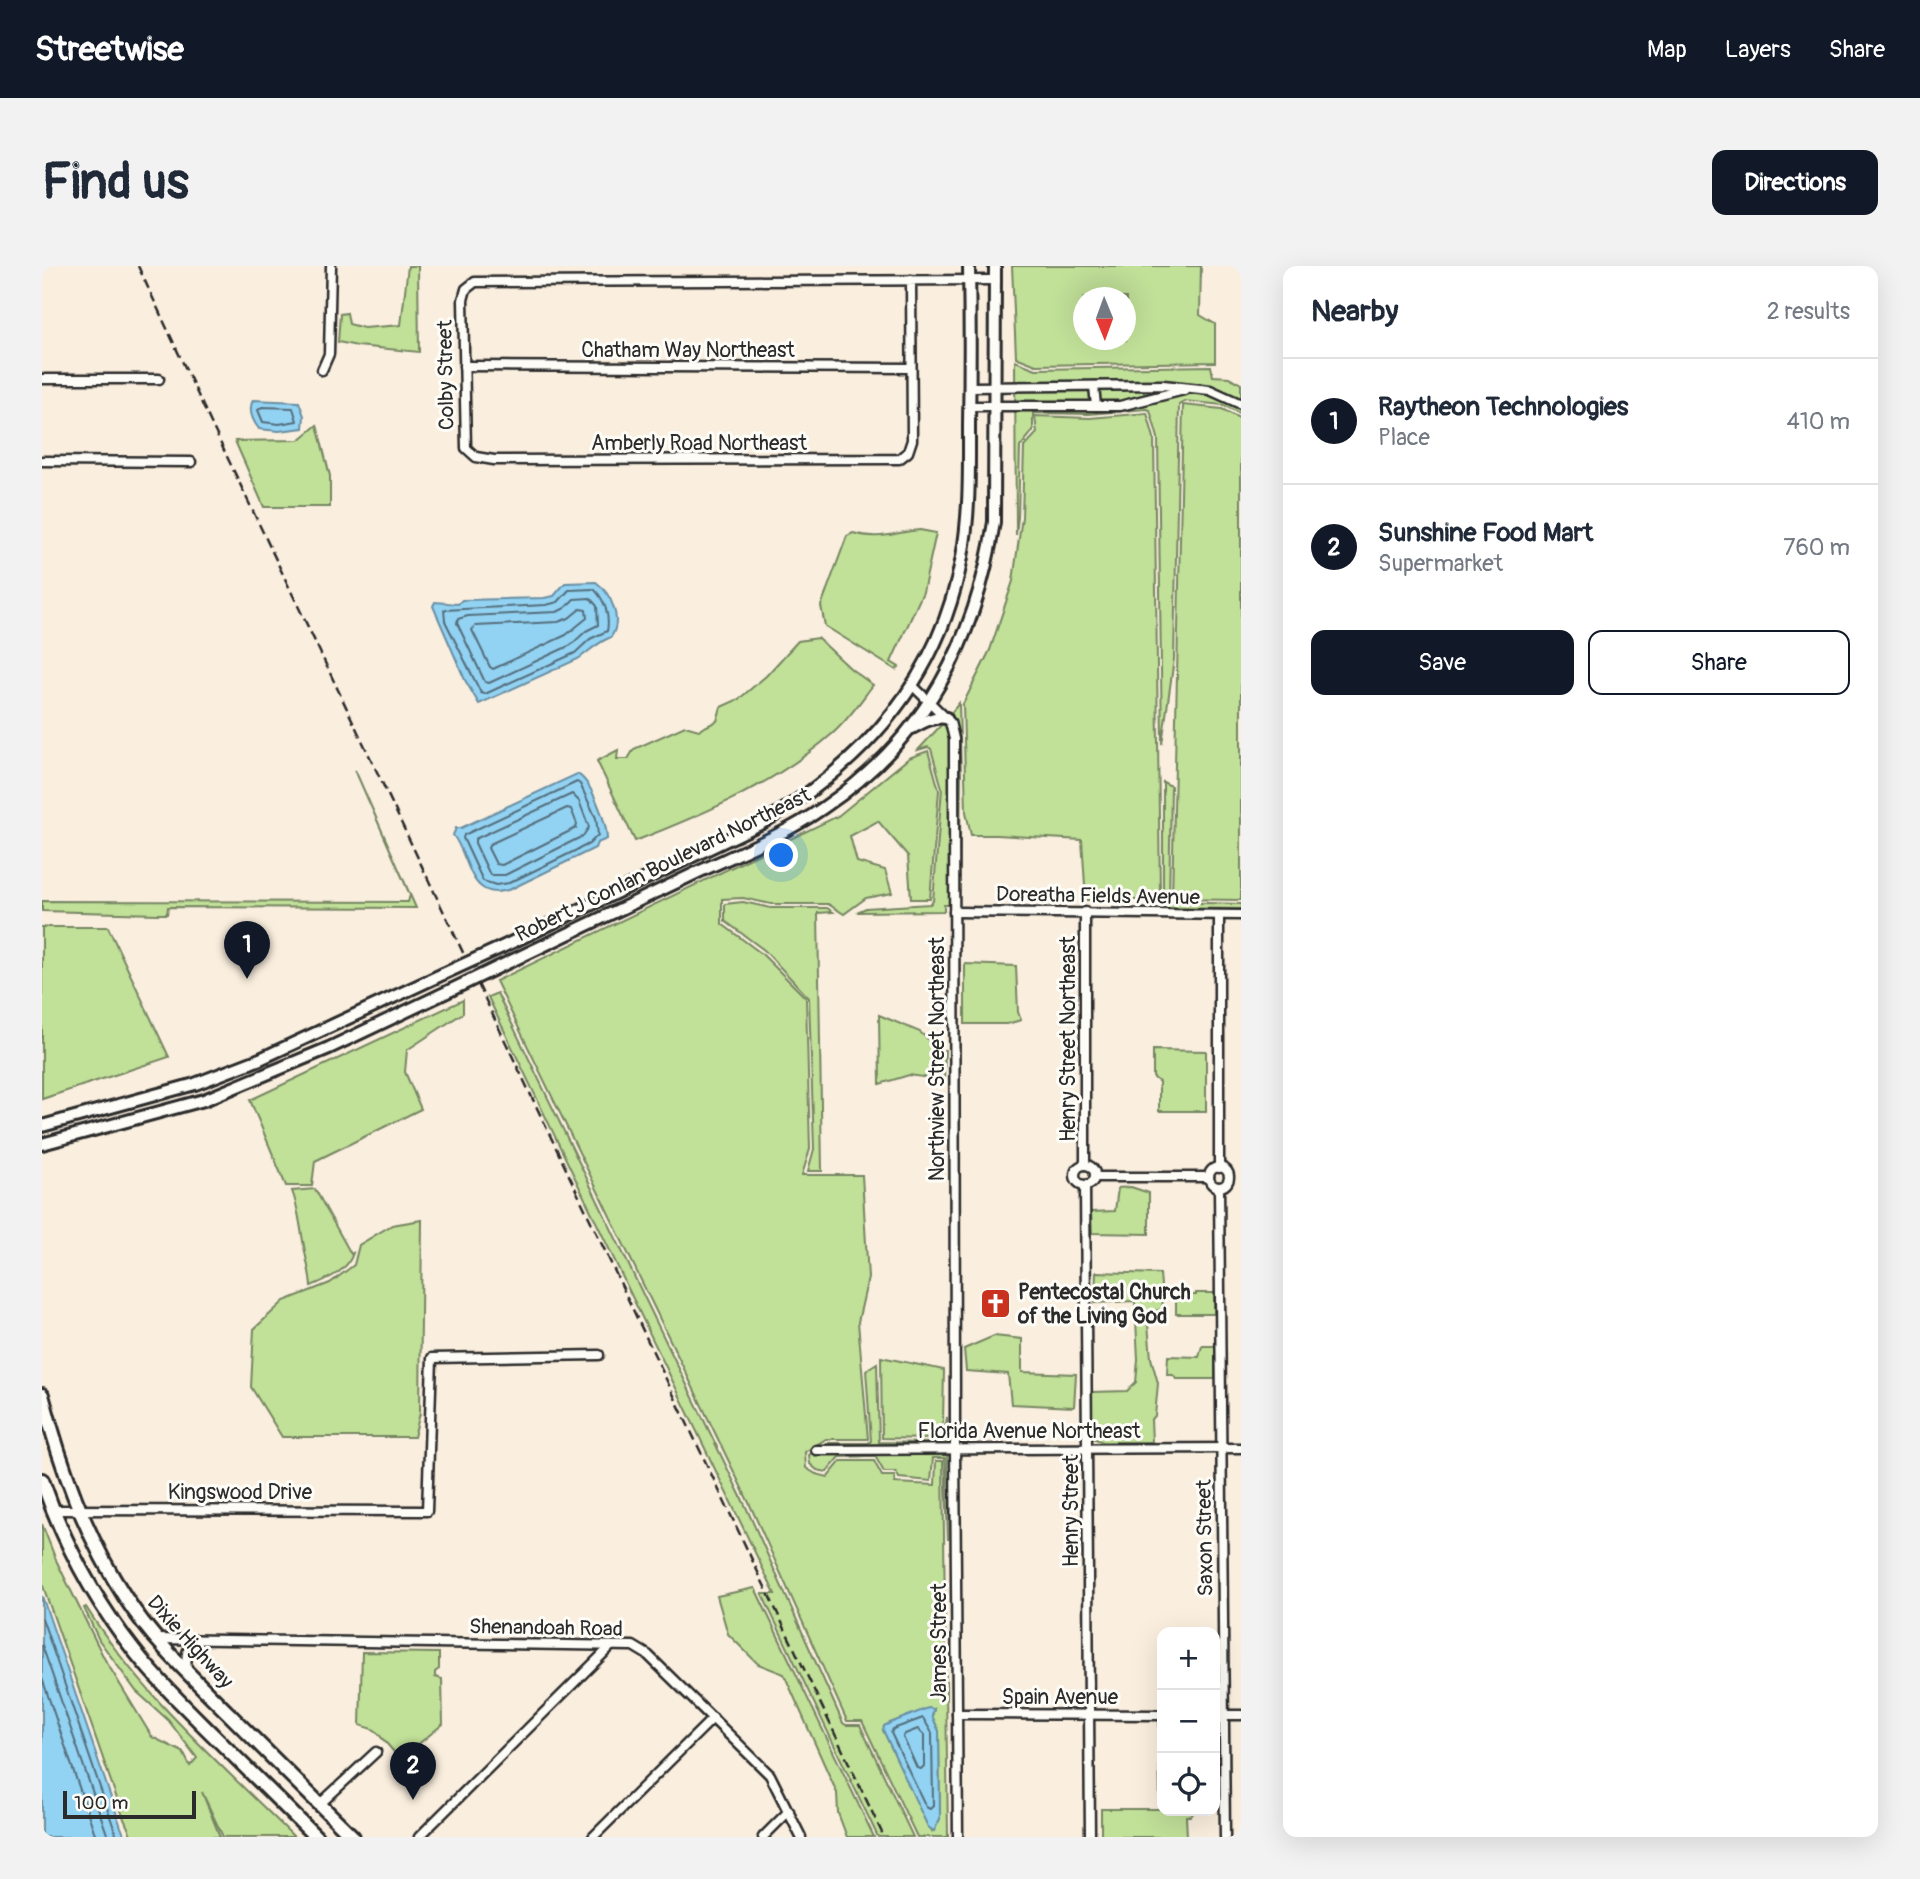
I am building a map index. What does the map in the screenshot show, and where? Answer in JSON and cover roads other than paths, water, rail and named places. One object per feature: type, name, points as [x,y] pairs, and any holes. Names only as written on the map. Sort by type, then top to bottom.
[{"type":"main road","name":"Robert J Conlan Boulevard Northeast","points":[[42,1126],[195,1084],[260,1059],[762,823],[789,807],[845,765],[886,722],[912,685],[939,632],[962,559],[969,494],[969,266]]},
{"type":"main road","name":"Robert J Conlan Boulevard Northeast","points":[[42,1144],[204,1100],[329,1048],[797,824],[857,783],[889,753],[930,701],[965,636],[988,561],[994,522],[995,266]]},
{"type":"main road","points":[[909,729],[926,720],[946,718]]},
{"type":"main road","name":"Dixie Highway","points":[[42,1395],[78,1509],[112,1576],[155,1639],[353,1837]]},
{"type":"main road","points":[[42,1480],[52,1510],[76,1562],[134,1650],[177,1699],[316,1837]]},
{"type":"street","points":[[322,370],[329,354],[331,266]]},
{"type":"street","name":"Colby Street","points":[[481,458],[468,452],[465,444],[463,300],[470,285],[481,280],[911,280]]},
{"type":"street","points":[[911,368],[911,280],[996,280]]},
{"type":"street","name":"Chatham Way Northeast","points":[[464,366],[911,368]]},
{"type":"street","name":"Amberly Road Northeast","points":[[481,458],[893,460],[904,456],[911,447],[911,368]]},
{"type":"street","points":[[42,379],[159,379]]},
{"type":"street","points":[[969,387],[1163,385],[1210,390],[1241,404]]},
{"type":"street","points":[[1094,386],[1096,406]]},
{"type":"street","points":[[970,406],[1096,406],[1138,403],[1190,388]]},
{"type":"street","points":[[42,461],[191,462]]},
{"type":"street","name":"Northview Street Northeast","points":[[912,685],[950,722],[954,739],[955,1449]]},
{"type":"street","name":"Doreatha Fields Avenue","points":[[954,912],[1241,915]]},
{"type":"street","name":"Henry Street Northeast","points":[[1085,912],[1086,1165]]},
{"type":"street","points":[[1219,915],[1219,1168]]},
{"type":"street","points":[[1086,1165],[1094,1170],[1095,1177],[1085,1185],[1080,1183],[1076,1175],[1080,1167],[1086,1165]]},
{"type":"street","points":[[1219,1168],[1228,1172],[1229,1179],[1224,1186],[1219,1187],[1211,1183],[1209,1177],[1219,1168]]},
{"type":"street","points":[[1095,1177],[1209,1177]]},
{"type":"street","name":"Henry Street","points":[[1085,1185],[1090,1837]]},
{"type":"street","name":"Saxon Street","points":[[1219,1187],[1219,1690]]},
{"type":"street","name":"Kingswood Drive","points":[[52,1510],[427,1511],[432,1358],[598,1355]]},
{"type":"street","name":"Florida Avenue Northeast","points":[[817,1450],[1241,1448]]},
{"type":"street","name":"James Street","points":[[955,1449],[958,1837]]},
{"type":"street","name":"Shenandoah Road","points":[[155,1639],[633,1646],[648,1655],[770,1774],[801,1837]]},
{"type":"street","points":[[187,1672],[187,1650],[191,1644],[200,1640]]},
{"type":"street","points":[[419,1837],[611,1646]]},
{"type":"street","name":"Spain Avenue","points":[[957,1714],[1157,1714]]},
{"type":"street","points":[[1220,1714],[1241,1714]]},
{"type":"street","points":[[593,1837],[713,1718]]},
{"type":"street","name":"Saxon Street","points":[[1220,1734],[1225,1837]]},
{"type":"street","points":[[320,1804],[376,1752]]},
{"type":"street","points":[[763,1837],[789,1811]]},
{"type":"water","points":[[253,400],[299,402],[304,416],[303,428],[279,431],[259,429],[252,415]]},
{"type":"water","points":[[596,582],[614,607],[616,623],[611,637],[578,659],[479,704],[465,680],[433,606],[435,602],[458,604],[462,600],[544,598],[554,596],[565,583]]},
{"type":"water","points":[[577,774],[588,784],[597,803],[607,839],[597,843],[595,848],[511,889],[497,892],[479,885],[453,835],[456,828]]},
{"type":"water","points":[[42,1596],[121,1827],[125,1837],[42,1837]]},
{"type":"water","points":[[928,1708],[934,1709],[932,1716],[939,1731],[940,1819],[934,1831],[928,1827],[883,1730],[884,1726],[890,1723]]},
{"type":"railway","points":[[138,266],[884,1837]]},
{"type":"place","name":"Raytheon Technologies","points":[[247,979]]},
{"type":"place","name":"Pentecostal Church of the Living God","points":[[995,1304]]},
{"type":"place","name":"Sunshine Food Mart","points":[[413,1800]]}]
